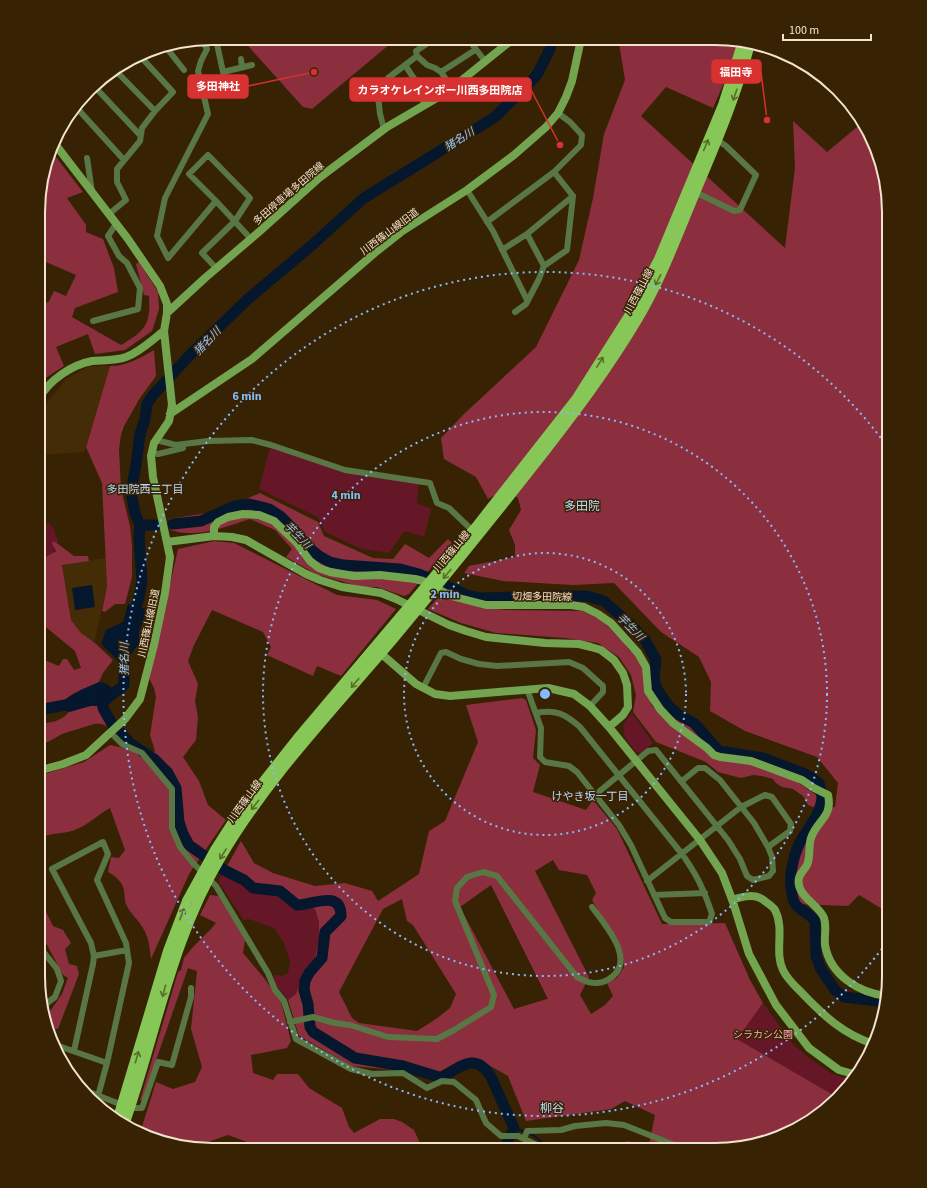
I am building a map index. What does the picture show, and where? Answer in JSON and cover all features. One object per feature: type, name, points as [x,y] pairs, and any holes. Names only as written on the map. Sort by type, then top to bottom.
[{"type":"main road","name":"川西篠山線","points":[[477,531],[577,398],[629,316],[659,259],[720,112],[741,47]]},
{"type":"main road","name":"川西篠山線","points":[[125,1118],[126,1107],[187,901],[215,850],[298,739],[378,651],[386,639],[569,422],[601,375],[637,320],[661,275],[740,81],[749,48]]},
{"type":"main road","name":"川西篠山線","points":[[121,1116],[126,1107]]},
{"type":"street","points":[[205,45],[207,49],[198,71],[208,114],[165,198],[158,236],[168,258],[216,201]]},
{"type":"street","points":[[204,94],[226,88],[217,45]]},
{"type":"street","points":[[384,128],[380,114],[377,87],[387,86],[388,78],[416,56],[416,52],[426,45]]},
{"type":"street","points":[[472,45],[485,61]]},
{"type":"street","name":"多田停車場多田院線","points":[[167,313],[319,178],[384,128],[424,106],[452,88],[505,45]]},
{"type":"street","name":"川西篠山線旧道","points":[[170,414],[252,359],[401,232],[467,190],[514,155],[546,127],[558,113],[566,98],[572,81],[581,45]]},
{"type":"street","points":[[441,72],[475,50]]},
{"type":"street","points":[[169,51],[184,70]]},
{"type":"street","points":[[416,56],[427,65],[441,72],[452,88]]},
{"type":"street","points":[[241,59],[242,67]]},
{"type":"street","points":[[109,214],[126,200],[117,182],[117,169],[140,141],[142,128],[155,111],[173,92],[143,60]]},
{"type":"street","points":[[223,72],[252,65]]},
{"type":"street","points":[[405,65],[421,89],[424,106]]},
{"type":"street","points":[[118,73],[155,111]]},
{"type":"street","points":[[98,90],[140,134]]},
{"type":"street","points":[[79,111],[124,160]]},
{"type":"street","points":[[487,222],[554,172],[581,145],[582,135],[570,122],[558,113]]},
{"type":"street","points":[[695,192],[734,211],[740,210],[756,175],[726,146],[717,140]]},
{"type":"street","points":[[58,148],[109,214],[160,286],[167,304],[164,331],[172,405],[168,421],[156,440],[152,453],[152,477],[167,542],[214,536],[232,537],[246,540],[306,574],[320,580],[342,587],[380,593],[396,599],[449,625],[466,631],[486,637],[546,643],[578,644],[601,650],[614,660],[623,673],[627,685],[628,707],[623,715],[610,727]]},
{"type":"street","points":[[216,268],[202,253],[235,221],[250,198],[208,155],[189,174],[216,201],[235,221],[251,239]]},
{"type":"street","points":[[87,158],[92,192]]},
{"type":"street","points":[[515,312],[526,304],[540,279],[544,266],[567,250],[573,196],[554,172]]},
{"type":"street","points":[[467,190],[487,222],[528,300]]},
{"type":"street","points":[[502,250],[527,234],[573,196]]},
{"type":"street","points":[[93,321],[138,309],[140,288],[127,264],[119,256],[108,236],[116,224]]},
{"type":"street","points":[[527,234],[544,266]]},
{"type":"street","points":[[45,390],[65,372],[90,362],[126,357],[164,331]]},
{"type":"street","points":[[156,440],[176,445],[208,441],[252,440],[345,470],[430,483],[437,503],[449,508],[477,531]]},
{"type":"street","points":[[152,453],[158,454],[208,441]]},
{"type":"street","name":"切畑多田院線","points":[[214,536],[214,527],[218,522],[228,517],[243,514],[259,515],[274,522],[296,542],[310,561],[319,568],[330,572],[354,576],[380,575],[415,579],[423,581],[451,596],[486,605],[572,605],[584,607],[598,614],[611,623],[638,653],[646,667],[648,690],[660,709],[673,723],[707,748],[714,755],[751,761],[802,780],[828,795],[827,814],[816,827],[811,838],[809,860],[799,877],[799,883],[807,899],[824,918],[826,929],[825,945],[833,965],[851,984],[870,992],[881,995]]},
{"type":"street","name":"川西篠山線旧道","points":[[45,769],[86,755],[125,719],[140,699],[154,645],[165,593],[170,557],[167,542]]},
{"type":"street","points":[[378,651],[416,684],[435,694],[450,696],[548,688],[574,694],[590,706],[610,727],[700,840],[722,873],[749,954],[776,1005],[809,1048],[839,1070],[851,1073]]},
{"type":"street","points":[[423,688],[441,653],[446,652],[461,659],[479,664],[497,666],[569,662],[583,668],[603,686],[603,692],[590,706]]},
{"type":"street","points":[[527,689],[541,728],[540,757],[545,762],[568,766],[577,772],[619,825],[631,845],[664,918],[672,922],[709,922],[712,914],[696,873],[580,727],[570,718],[558,712],[547,711],[536,713]]},
{"type":"street","points":[[114,729],[122,744],[142,753],[172,789],[172,828],[180,847],[192,862],[216,886],[268,972],[275,990],[284,1002],[292,1021],[296,1040],[351,1069],[372,1074],[404,1074],[427,1088],[442,1081],[454,1082],[476,1100],[486,1123],[501,1136],[518,1136],[561,1130],[575,1126],[606,1123],[624,1125],[669,1143]]},
{"type":"street","points":[[595,794],[648,751],[656,750],[717,826],[740,859],[747,876],[753,880],[769,876],[773,871],[772,857],[768,847],[754,823],[720,780],[705,768],[698,768],[682,781]]},
{"type":"street","points":[[647,881],[740,807],[765,796],[772,797],[791,824],[790,831],[768,847]]},
{"type":"street","points":[[74,1051],[94,956],[91,943],[52,868],[102,842],[108,854],[97,880],[126,943],[129,963],[107,1063],[98,1096]]},
{"type":"street","points":[[292,1021],[313,1017],[335,1023],[350,1025],[388,1037],[437,1039],[491,1007],[494,995],[455,902],[457,888],[466,877],[483,872],[497,876],[577,977],[590,984],[606,981],[617,974],[621,962],[618,945],[592,907]]},
{"type":"street","points":[[654,895],[705,893]]},
{"type":"street","points":[[732,900],[748,895],[764,900],[775,910],[778,921],[779,962],[783,972],[795,986],[828,1018],[844,1030],[861,1040],[868,1042]]},
{"type":"street","points":[[94,956],[127,950]]},
{"type":"street","points":[[45,954],[57,969],[61,981],[55,997],[47,1003]]},
{"type":"street","points":[[95,1094],[126,1107],[142,1108],[158,1062],[172,1065],[191,997],[191,988]]},
{"type":"street","points":[[61,1047],[107,1063]]},
{"type":"street","points":[[525,1135],[537,1143]]},
{"type":"shaded area","points":[[247,45],[389,45],[312,109],[303,107]]},
{"type":"shaded area","points":[[619,45],[726,45],[740,47],[713,108],[666,87],[641,116],[785,248],[795,168],[793,121],[827,152],[858,126],[865,138],[873,159],[879,180],[882,201],[882,909],[859,895],[848,906],[797,904],[792,864],[805,840],[803,829],[821,810],[808,805],[803,796],[793,789],[782,787],[773,779],[753,775],[741,778],[718,772],[706,762],[656,742],[633,712],[636,695],[631,675],[619,657],[598,643],[565,638],[496,633],[461,623],[428,609],[441,594],[454,601],[487,608],[507,610],[583,611],[602,620],[629,650],[635,654],[643,666],[647,691],[652,706],[662,715],[675,716],[702,734],[715,752],[759,765],[791,778],[815,794],[820,802],[827,808],[835,807],[838,783],[817,757],[745,731],[710,711],[711,682],[699,657],[661,632],[614,583],[573,585],[503,581],[464,573],[469,566],[515,557],[515,545],[509,530],[521,510],[518,498],[505,489],[488,499],[476,477],[444,459],[441,438],[464,414],[536,347],[579,260],[593,198],[604,134],[625,80]]},
{"type":"shaded area","points":[[55,156],[83,192],[67,198],[86,225],[86,232],[103,239],[114,268],[118,292],[75,308],[72,317],[121,345],[141,331],[145,326],[149,314],[149,296],[144,295],[136,264],[139,262],[158,292],[159,309],[152,331],[125,350],[95,354],[88,334],[56,347],[64,366],[45,378],[45,301],[48,303],[54,291],[66,296],[76,275],[45,262],[45,201],[48,180]]},
{"type":"shaded area","points":[[154,350],[156,376],[140,398],[124,426],[119,449],[121,489],[130,526],[132,545],[132,577],[125,604],[115,604],[105,612],[102,611],[107,586],[102,483],[86,447],[110,366],[128,363]]},
{"type":"shaded area","points":[[89,366],[110,366],[84,452],[45,455],[45,405],[66,379]]},
{"type":"shaded area","points":[[260,493],[318,522],[324,536],[373,558],[393,559],[405,544],[429,558],[448,539],[452,543],[409,594],[404,596],[377,587],[361,587],[316,574],[286,557],[292,549],[275,530],[250,519],[201,533],[171,530],[169,519],[214,512]]},
{"type":"shaded area","points":[[54,541],[74,556],[88,556],[89,561],[62,565],[71,620],[81,633],[95,643],[113,660],[103,673],[99,682],[65,700],[45,703],[45,660],[59,666],[63,659],[67,659],[74,670],[81,668],[75,651],[47,628],[45,628],[45,557],[56,551],[52,543]]},
{"type":"shaded area","points":[[214,541],[234,543],[337,595],[377,600],[396,609],[341,676],[317,666],[313,676],[267,655],[271,647],[263,632],[212,610],[194,645],[188,661],[198,684],[195,701],[198,717],[196,740],[183,757],[199,781],[208,805],[226,820],[189,874],[151,959],[146,935],[142,926],[130,912],[126,904],[122,884],[116,877],[108,872],[111,857],[119,858],[125,850],[110,808],[77,829],[45,836],[45,774],[84,762],[110,745],[152,754],[155,751],[150,735],[156,697],[154,688],[149,678],[178,549]]},
{"type":"shaded area","points":[[106,558],[107,586],[94,643],[80,633],[71,620],[62,564]]},
{"type":"shaded area","points":[[522,698],[526,700],[536,730],[533,758],[540,765],[533,792],[586,810],[593,800],[617,829],[662,924],[725,923],[750,980],[763,1003],[737,1039],[832,1095],[808,1115],[789,1126],[747,1140],[726,1143],[649,1143],[655,1115],[625,1101],[611,1109],[526,1121],[508,1076],[480,1060],[459,1061],[430,1077],[396,1070],[352,1066],[299,1036],[288,1000],[296,994],[303,972],[315,958],[319,939],[319,922],[315,909],[294,905],[278,893],[260,892],[223,873],[241,841],[254,863],[273,873],[315,886],[345,883],[372,891],[378,901],[419,874],[429,831],[445,821],[478,742],[466,705]],"holes":[[[553,860],[559,870],[587,875],[596,893],[592,900],[622,950],[624,967],[617,978],[607,983],[613,996],[605,1005],[591,1014],[580,995],[589,977],[535,871]],[[491,885],[548,999],[514,1009],[460,907]],[[402,899],[407,921],[413,925],[456,994],[450,1008],[417,1031],[359,1023],[352,1018],[339,992],[383,909]]]},
{"type":"shaded area","points":[[90,706],[107,706],[114,720],[109,728],[101,724],[94,724],[62,734],[48,742],[45,742],[45,723],[56,721],[64,717],[69,712]]},
{"type":"shaded area","points":[[210,895],[219,896],[245,940],[243,953],[264,978],[281,1002],[291,1041],[287,1048],[251,1055],[253,1073],[273,1080],[277,1074],[298,1074],[309,1088],[342,1108],[349,1127],[354,1133],[380,1119],[394,1119],[402,1122],[414,1130],[420,1143],[250,1143],[228,1135],[201,1143],[180,1140],[142,1127],[156,1082],[173,1089],[195,1082],[202,1067],[191,1029],[197,971],[188,968],[142,1101],[140,1100],[178,972],[181,970],[184,958],[216,923],[200,915]]},
{"type":"shaded area","points":[[45,910],[53,926],[63,930],[71,943],[65,949],[69,964],[77,966],[79,974],[58,1029],[54,1029],[49,1012],[62,994],[68,978],[63,975],[45,941]]},
{"type":"shaded area","points":[[626,1141],[641,1143],[627,1143]]},
{"type":"green space","points":[[270,447],[366,477],[419,481],[417,503],[431,509],[424,537],[404,531],[389,553],[362,549],[325,532],[318,517],[259,489]]},
{"type":"green space","points":[[49,523],[54,530],[58,541],[46,567],[45,566],[45,526]]},
{"type":"green space","points":[[632,713],[653,743],[640,753],[636,752],[625,738],[623,724]]},
{"type":"green space","points":[[223,873],[260,892],[278,893],[294,905],[315,909],[319,922],[319,939],[315,958],[303,972],[296,994],[288,1000],[275,984],[274,975],[282,976],[288,973],[290,961],[284,943],[274,928],[249,919],[244,920],[218,881]]},
{"type":"green space","name":"シラカシ公園","points":[[763,1003],[793,1044],[809,1058],[832,1074],[846,1079],[832,1095],[737,1039]]},
{"type":"water","points":[[92,585],[95,607],[75,610],[72,588]]},
{"type":"water","points":[[128,604],[147,609],[139,632],[139,644],[127,659],[130,668],[121,669],[117,660],[101,644],[106,630],[123,622]]},
{"type":"water","points":[[99,682],[108,685],[118,696],[107,706],[90,706],[69,712],[59,709],[71,695]]},
{"type":"waterway","name":"猪名川","points":[[130,620],[138,602],[142,581],[139,538],[140,525],[135,513],[131,492],[140,434],[145,419],[147,404],[153,395],[189,356],[248,299],[311,246],[364,198],[495,117],[537,75],[551,45]]},
{"type":"waterway","name":"芋生川","points":[[173,524],[201,521],[235,506],[249,504],[269,509],[280,516],[308,547],[319,556],[330,562],[343,565],[400,569],[419,574],[469,596],[482,598],[587,596],[604,601],[645,640],[656,660],[654,679],[657,689],[668,705],[679,715],[694,723],[719,751],[763,758],[805,774],[819,783],[822,798],[820,808],[815,819],[800,842],[793,861],[791,875],[793,899],[798,907],[811,916],[815,921],[816,956],[821,969],[835,990],[844,997],[880,1001]]},
{"type":"waterway","name":"芋生川","points":[[140,525],[156,525]]},
{"type":"waterway","name":"猪名川","points":[[102,698],[114,693],[124,685],[124,654]]},
{"type":"waterway","points":[[102,698],[103,708],[112,724],[130,743],[154,759],[168,773],[176,788],[179,822],[189,845],[224,870],[244,880],[253,888],[280,891],[297,905],[325,900],[336,903],[340,908],[341,916],[325,932],[322,958],[309,973],[305,981],[304,990],[308,1004],[310,1027],[313,1032],[355,1058],[403,1066],[439,1077],[443,1077],[468,1064],[474,1063],[480,1065],[491,1077],[514,1128],[507,1143]]},
{"type":"waterway","name":"猪名川","points":[[45,709],[76,703]]},
{"type":"waterway","points":[[514,1128],[533,1135],[543,1143]]},
{"type":"place","name":"多田神社","points":[[314,72]]},
{"type":"place","name":"福田寺","points":[[767,120]]},
{"type":"place","name":"カラオケレインボー川西多田院店","points":[[560,145]]},
{"type":"district","name":"多田院西二丁目","points":[[145,489]]},
{"type":"district","name":"多田院","points":[[582,506]]},
{"type":"district","name":"けやき坂一丁目","points":[[590,796]]},
{"type":"district","name":"柳谷","points":[[552,1108]]}]
